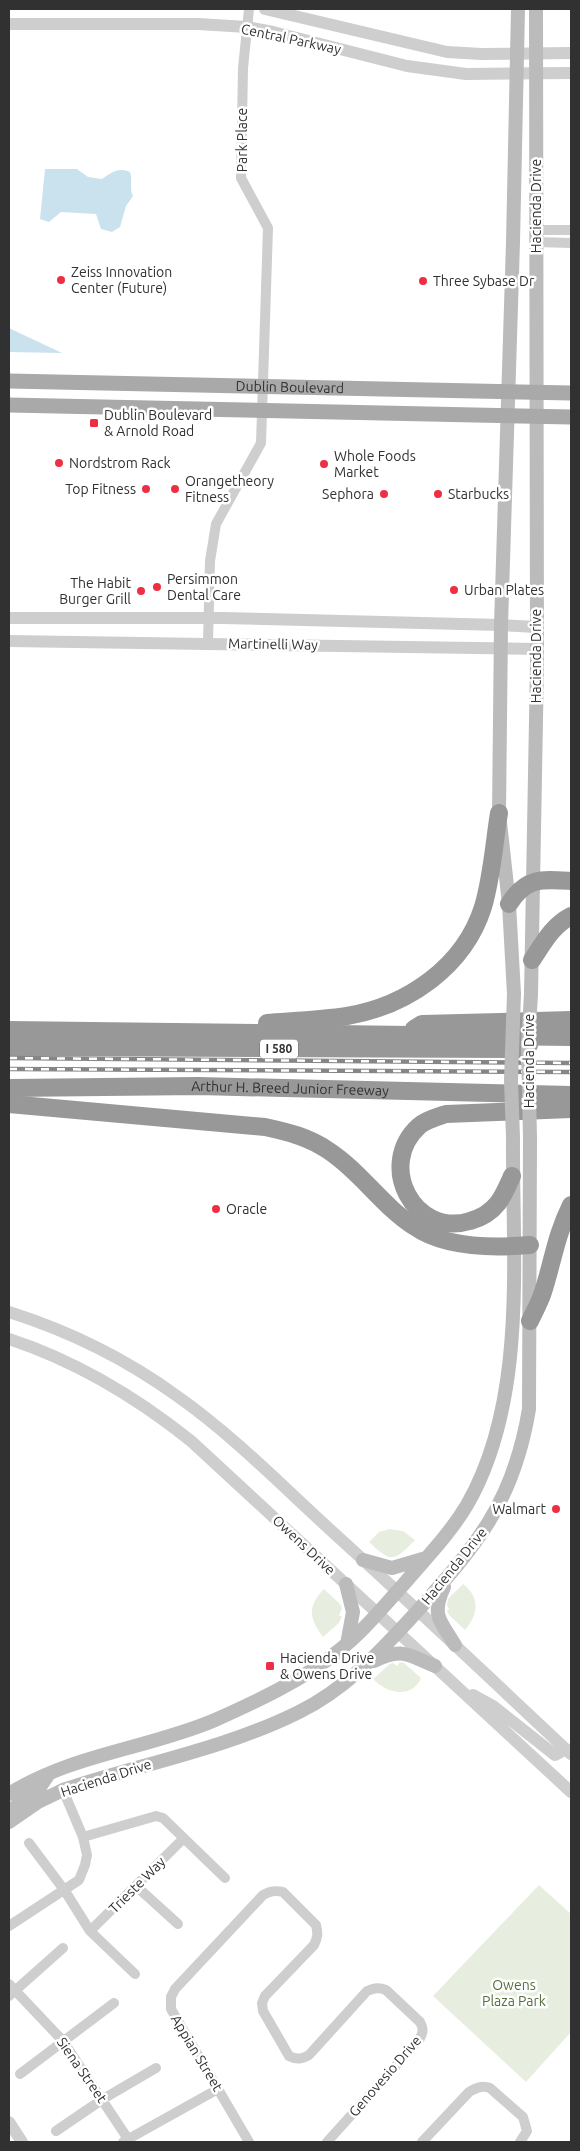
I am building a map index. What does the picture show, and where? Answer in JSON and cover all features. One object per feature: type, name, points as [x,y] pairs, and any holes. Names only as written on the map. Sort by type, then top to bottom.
[{"type":"highway","points":[[227,1032],[257,1023],[346,1016],[367,1012],[408,996],[428,983],[445,969],[460,951],[474,929],[483,908],[499,813]]},
{"type":"highway","points":[[509,904],[524,885],[548,880],[571,881]]},
{"type":"highway","points":[[532,960],[549,933],[559,922],[571,916]]},
{"type":"highway","points":[[403,1036],[422,1024],[571,1020]]},
{"type":"highway","name":"I 580","points":[[9,1030],[571,1037]]},
{"type":"highway","name":"I 580","points":[[9,1047],[520,1049],[548,1037]]},
{"type":"highway","name":"Arthur H. Breed Junior Freeway","points":[[9,1088],[199,1086],[571,1095]]},
{"type":"highway","points":[[9,1104],[265,1127],[286,1131],[308,1139],[329,1151],[415,1228],[430,1235],[467,1245],[522,1246]]},
{"type":"highway","points":[[512,1176],[497,1204],[488,1212],[476,1219],[462,1223],[448,1223],[434,1219],[421,1212],[410,1201],[402,1184],[400,1164],[402,1152],[409,1138],[419,1126],[432,1118],[446,1114],[571,1109]]},
{"type":"highway","points":[[530,1321],[543,1292],[562,1224],[571,1205]]},
{"type":"main road","name":"Hacienda Drive","points":[[9,1822],[38,1802],[63,1790],[222,1742],[275,1723],[324,1698],[366,1665],[448,1577],[474,1546],[490,1522],[516,1466],[529,1409],[530,1321],[512,1176],[511,1071],[514,994],[509,904],[499,813],[500,649],[518,9]]},
{"type":"main road","name":"Hacienda Drive","points":[[9,1794],[49,1772],[212,1721],[244,1707],[317,1666],[347,1644],[378,1612],[452,1528],[467,1505],[489,1457],[498,1428],[508,1372],[522,1246],[530,1138],[528,1046],[534,883],[536,649],[536,9]]},
{"type":"main road","name":"Dublin Boulevard","points":[[9,381],[571,393]]},
{"type":"main road","name":"Dublin Boulevard","points":[[9,405],[571,417]]},
{"type":"main road","points":[[363,1560],[392,1568],[426,1558]]},
{"type":"main road","points":[[448,1577],[437,1608],[438,1616],[455,1645]]},
{"type":"main road","points":[[346,1584],[353,1612],[347,1644]]},
{"type":"main road","points":[[366,1665],[387,1654],[396,1652],[435,1666]]},
{"type":"main road","points":[[63,1790],[70,1774],[115,1756],[129,1747]]},
{"type":"main road","points":[[9,1812],[40,1787],[49,1772]]},
{"type":"street","name":"Park Place","points":[[208,643],[210,561],[216,524],[261,443],[268,228],[241,178],[242,76],[250,9]]},
{"type":"street","name":"Central Parkway","points":[[265,9],[447,52],[571,53]]},
{"type":"street","name":"Central Parkway","points":[[9,24],[198,24],[247,27],[407,66],[466,74],[571,73]]},
{"type":"street","points":[[536,236],[571,230]]},
{"type":"street","points":[[536,236],[571,243]]},
{"type":"street","name":"Martinelli Way","points":[[9,618],[209,618],[536,627]]},
{"type":"street","name":"Martinelli Way","points":[[9,641],[536,649]]},
{"type":"street","name":"Owens Drive","points":[[9,1312],[52,1327],[95,1346],[150,1377],[179,1397],[234,1442],[418,1610],[569,1752]]},
{"type":"street","name":"Owens Drive","points":[[9,1339],[79,1368],[108,1383],[164,1420],[191,1441],[571,1792]]},
{"type":"street","points":[[454,1683],[493,1706],[555,1755],[569,1752]]},
{"type":"street","points":[[9,1924],[65,1891],[79,1880],[85,1866],[87,1855],[83,1837],[63,1790]]},
{"type":"street","points":[[83,1837],[156,1816],[162,1818],[225,1878]]},
{"type":"street","name":"Trieste Way","points":[[90,1931],[183,1839]]},
{"type":"street","points":[[29,1843],[65,1891],[90,1931],[135,1974]]},
{"type":"street","points":[[136,1886],[178,1924]]},
{"type":"street","name":"Genovesio Drive","points":[[217,1944],[269,1891],[283,1892],[316,1924],[318,1938],[314,1945],[265,1996],[262,2003],[263,2011],[272,2027],[289,2056],[294,2058],[302,2059],[309,2055],[367,1991],[373,1988],[386,1990],[420,2022],[423,2034],[419,2040],[327,2142]]},
{"type":"street","name":"Appian Street","points":[[217,1944],[175,1989],[170,1997],[171,2009],[249,2142]]},
{"type":"street","points":[[11,1991],[63,1948]]},
{"type":"street","name":"Siena Street","points":[[11,1991],[63,2041],[103,2098],[127,2141]]},
{"type":"street","points":[[20,2074],[114,2002]]},
{"type":"street","points":[[56,2131],[103,2098],[156,2068]]},
{"type":"street","points":[[422,2142],[469,2092],[484,2086],[490,2088],[523,2117],[527,2131],[520,2142]]},
{"type":"street","points":[[127,2141],[218,2089]]},
{"type":"street","points":[[9,2122],[22,2142]]},
{"type":"green space","points":[[389,1529],[403,1531],[415,1540],[397,1556],[392,1557],[383,1554],[369,1542],[379,1532]]},
{"type":"green space","points":[[463,1584],[472,1594],[476,1606],[473,1618],[465,1630],[447,1611],[449,1609],[447,1605],[448,1599]]},
{"type":"green space","points":[[324,1589],[340,1604],[342,1608],[339,1616],[342,1616],[339,1623],[323,1637],[315,1624],[312,1613],[315,1601]]},
{"type":"green space","points":[[400,1662],[404,1663],[421,1678],[412,1689],[406,1692],[392,1691],[373,1679],[390,1664],[393,1663],[397,1666]]},
{"type":"green space","name":"Owens Plaza Park","points":[[539,1885],[571,1914],[571,2032],[526,2082],[433,1996]]},
{"type":"water","points":[[45,169],[77,169],[88,177],[102,179],[112,172],[119,170],[130,172],[133,196],[126,206],[120,227],[112,232],[101,229],[96,214],[61,212],[49,222],[40,219]]},
{"type":"water","points":[[9,328],[62,353],[9,352]]},
{"type":"railway","points":[[9,1058],[571,1063]]},
{"type":"railway","points":[[9,1069],[571,1072]]},
{"type":"place","name":"Zeiss Innovation Center (Future)","points":[[61,280]]},
{"type":"place","name":"Three Sybase Dr","points":[[423,281]]},
{"type":"place","name":"Dublin Boulevard & Arnold Road","points":[[94,423]]},
{"type":"place","name":"Nordstrom Rack","points":[[59,463]]},
{"type":"place","name":"Whole Foods Market","points":[[324,464]]},
{"type":"place","name":"Top Fitness","points":[[146,489]]},
{"type":"place","name":"Orangetheory Fitness","points":[[175,489]]},
{"type":"place","name":"Sephora","points":[[384,494]]},
{"type":"place","name":"Starbucks","points":[[438,494]]},
{"type":"place","name":"Persimmon Dental Care","points":[[157,587]]},
{"type":"place","name":"Urban Plates","points":[[454,590]]},
{"type":"place","name":"The Habit Burger Grill","points":[[141,591]]},
{"type":"place","name":"Oracle","points":[[216,1209]]},
{"type":"place","name":"Walmart","points":[[556,1509]]},
{"type":"place","name":"Hacienda Drive & Owens Drive","points":[[270,1666]]}]
